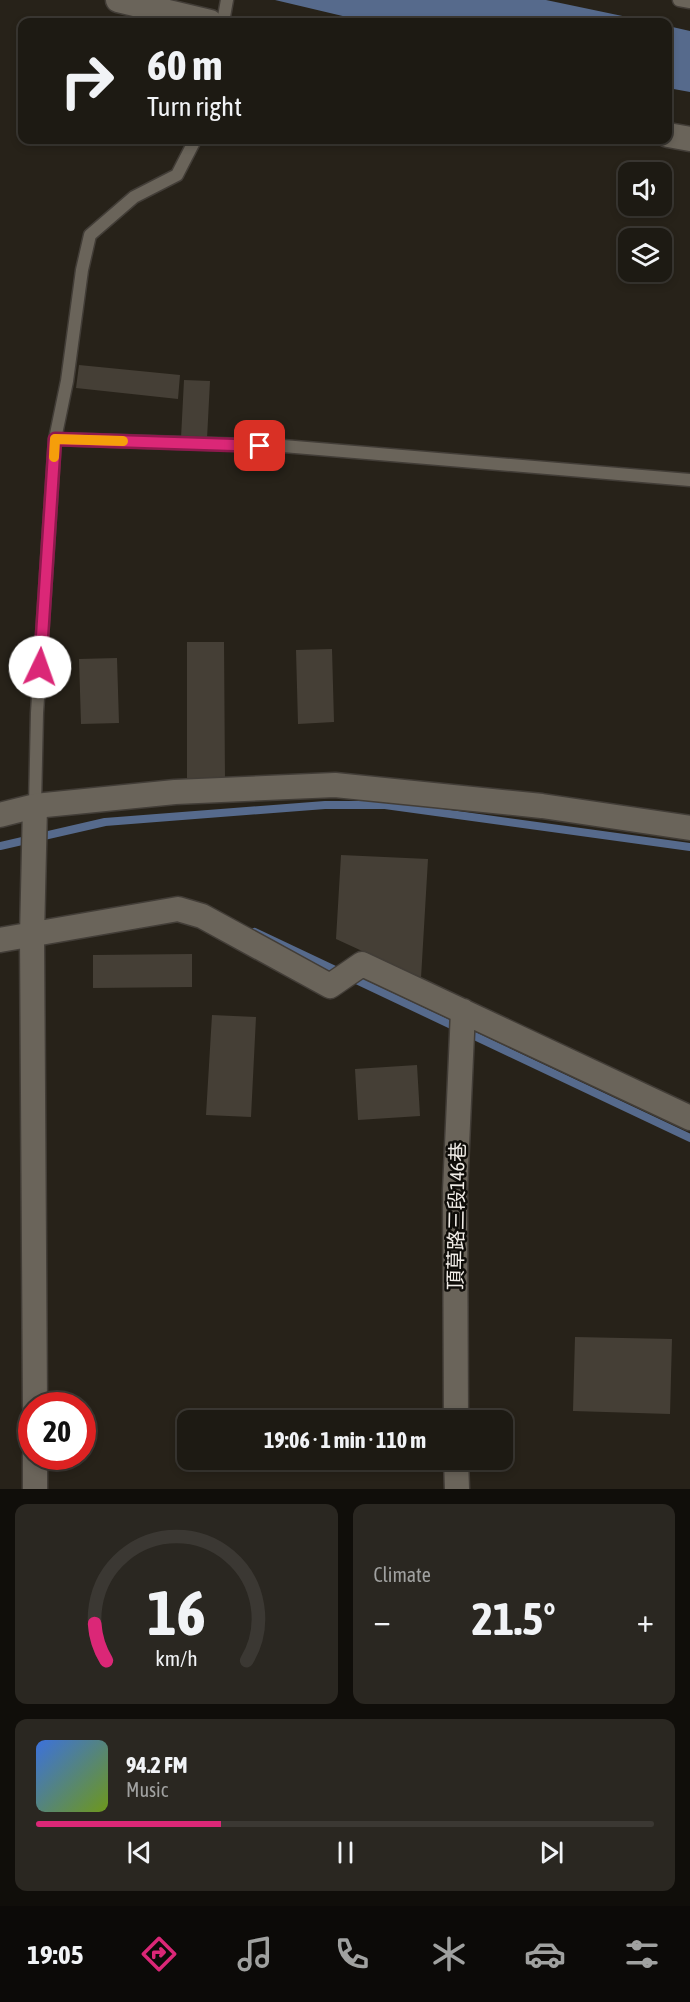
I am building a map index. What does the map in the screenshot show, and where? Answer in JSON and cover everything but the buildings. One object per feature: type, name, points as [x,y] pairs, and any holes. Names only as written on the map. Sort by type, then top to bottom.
[{"type":"street","points":[[118,0],[193,18]]},
{"type":"street","points":[[672,136],[690,139]]},
{"type":"street","points":[[0,815],[35,806],[176,792],[335,785],[542,806],[690,828]]},
{"type":"street","points":[[35,806],[32,936],[35,1392]]},
{"type":"street","points":[[0,940],[178,909],[202,916],[330,986],[362,964],[690,1118]]},
{"type":"street","name":"頂草路三段146巷","points":[[456,1410],[455,1191],[463,1011]]},
{"type":"street","points":[[35,1470],[35,1489]]},
{"type":"street","points":[[456,1470],[457,1489]]},
{"type":"lane","points":[[225,18],[227,0]]},
{"type":"lane","points":[[679,0],[690,2]]},
{"type":"lane","points":[[35,806],[38,713],[55,439],[67,381],[82,270],[90,235],[134,197],[177,176],[193,144]]},
{"type":"lane","points":[[55,439],[283,446],[690,480]]},
{"type":"water","points":[[275,0],[546,0],[632,18],[351,18]]},
{"type":"water","points":[[672,27],[690,31],[690,92],[672,89]]},
{"type":"waterway","points":[[0,846],[105,822],[325,805],[385,805],[690,847]]},
{"type":"waterway","points":[[255,932],[690,1138]]},
{"type":"slow traffic","points":[[54,457],[55,439],[123,441]]},
{"type":"route","points":[[40,667],[55,439],[260,446]]}]
